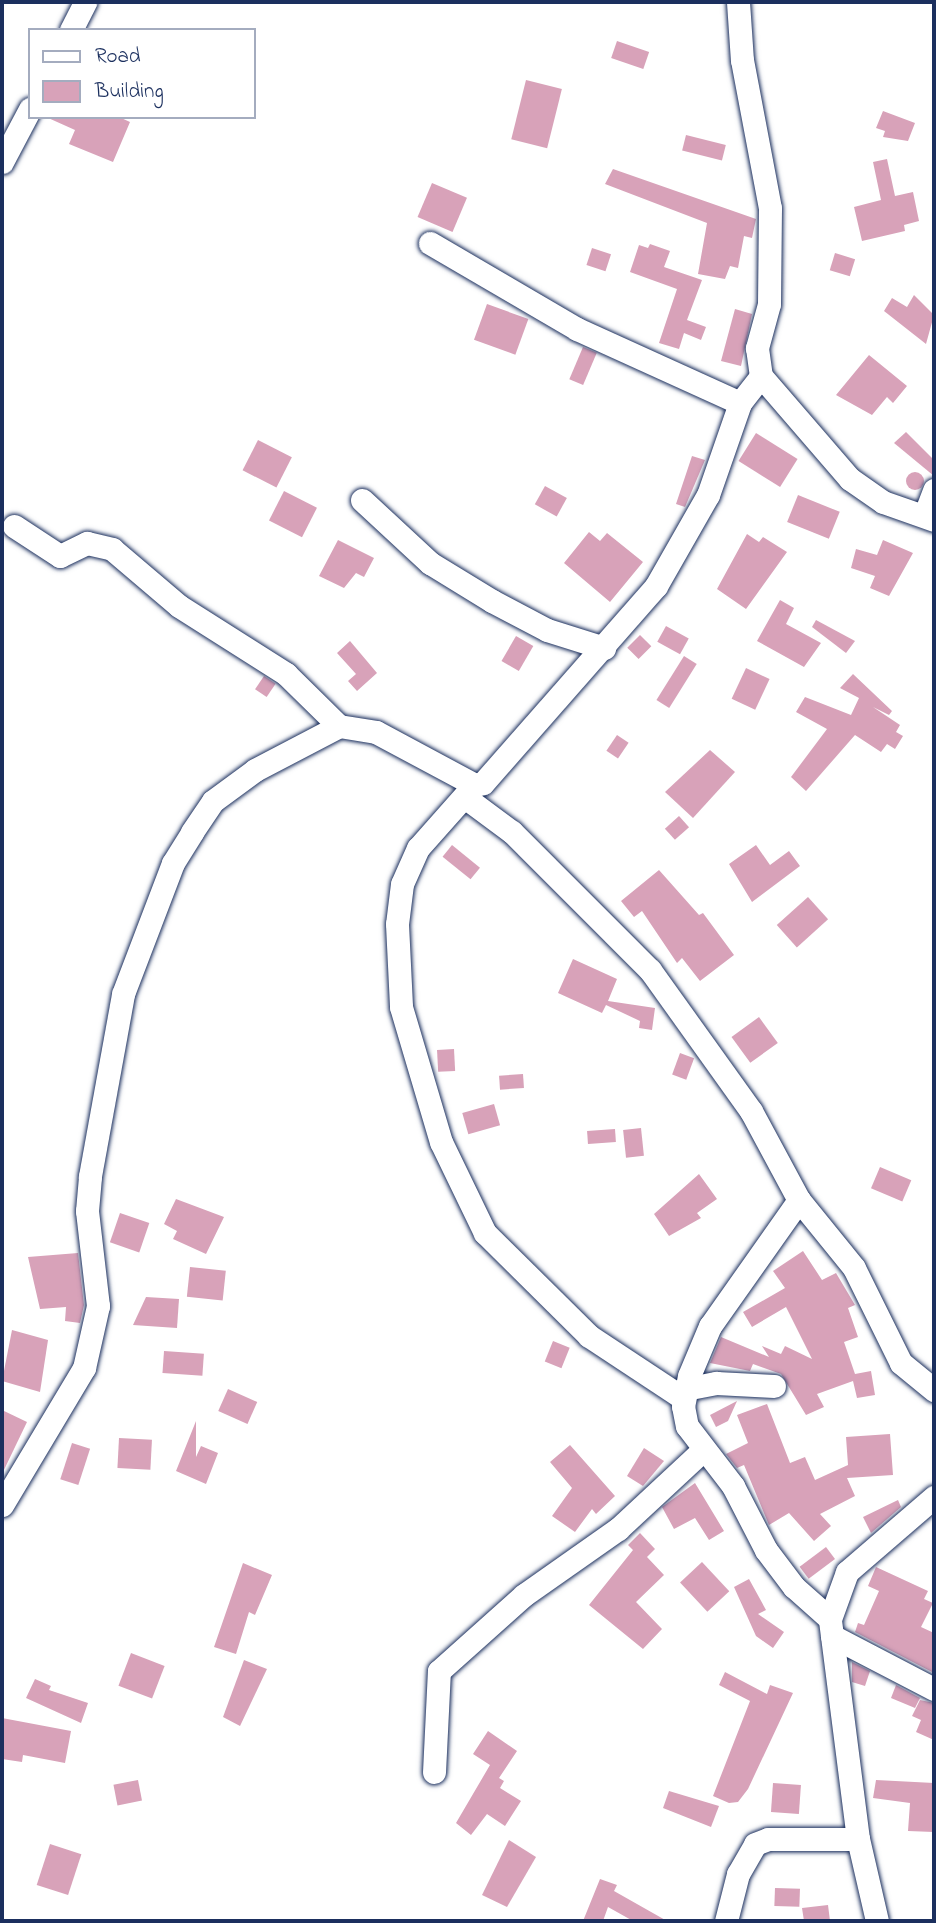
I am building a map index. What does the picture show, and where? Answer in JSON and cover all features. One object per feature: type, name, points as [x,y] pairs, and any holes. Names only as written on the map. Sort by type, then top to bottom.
[{"type":"street","points":[[72,28],[85,2]]},
{"type":"street","points":[[738,2],[742,60],[769,208],[769,304],[757,348],[761,376],[850,479],[883,502],[930,517],[934,490]]},
{"type":"street","points":[[2,162],[28,112]]},
{"type":"street","points":[[430,243],[577,329],[740,403]]},
{"type":"street","points":[[761,376],[740,403],[708,495],[676,552],[635,615],[517,749],[470,792],[418,848],[402,884],[397,924],[401,1007],[441,1142],[485,1233],[589,1336],[684,1393],[728,1382],[774,1387]]},
{"type":"street","points":[[362,500],[430,563],[481,595],[547,630],[604,648]]},
{"type":"street","points":[[14,526],[60,556],[87,542],[112,549],[179,606],[286,674],[339,726],[376,732],[470,792],[650,970],[751,1111],[799,1200],[854,1268],[901,1363],[934,1390]]},
{"type":"street","points":[[2,1505],[35,1441],[71,1396],[92,1341],[99,1285],[87,1212],[90,1175],[123,994],[173,863],[213,802],[254,770],[339,726]]},
{"type":"street","points":[[799,1200],[710,1326],[684,1393],[687,1426],[733,1486],[779,1569],[831,1628],[934,1689]]},
{"type":"street","points":[[434,1772],[439,1671],[524,1595],[618,1529],[704,1449]]},
{"type":"street","points":[[877,1921],[858,1839],[831,1628],[846,1572],[934,1497]]},
{"type":"street","points":[[726,1921],[738,1874],[755,1844],[768,1839],[858,1839]]},
{"type":"building","points":[[617,41],[649,52],[643,69],[611,58]]},
{"type":"building","points":[[526,80],[562,89],[547,148],[511,139]]},
{"type":"building","points":[[883,111],[915,123],[908,141],[883,137],[885,131],[876,128]]},
{"type":"building","points":[[50,119],[123,119],[130,122],[113,162],[69,144],[75,130]]},
{"type":"building","points":[[686,135],[726,145],[722,160],[682,151]]},
{"type":"building","points":[[887,159],[895,196],[913,192],[919,221],[904,225],[905,231],[862,241],[854,207],[881,200],[873,162]]},
{"type":"building","points":[[613,169],[756,219],[752,238],[744,236],[738,268],[730,266],[725,279],[698,274],[707,223],[605,184]]},
{"type":"building","points":[[432,183],[467,198],[453,232],[418,217]]},
{"type":"building","points":[[650,244],[670,251],[664,267],[702,280],[687,320],[706,327],[701,340],[684,333],[679,349],[659,343],[677,289],[630,272],[639,245],[648,248]]},
{"type":"building","points":[[592,248],[611,254],[605,271],[586,265]]},
{"type":"building","points":[[835,253],[855,259],[850,276],[830,270]]},
{"type":"building","points":[[914,295],[934,315],[926,344],[884,311],[892,298],[907,307]]},
{"type":"building","points":[[487,304],[528,319],[515,355],[474,340]]},
{"type":"building","points":[[735,309],[752,314],[741,366],[721,361]]},
{"type":"building","points":[[583,347],[597,353],[583,385],[569,379]]},
{"type":"building","points":[[869,355],[907,386],[893,403],[887,397],[872,415],[836,395]]},
{"type":"building","points":[[906,432],[934,460],[934,476],[894,443]]},
{"type":"building","points":[[756,433],[798,459],[780,487],[739,461]]},
{"type":"building","points":[[258,440],[292,457],[276,488],[243,470]]},
{"type":"building","points":[[692,456],[705,460],[685,507],[676,504]]},
{"type":"building","points":[[915,472],[921,475],[924,481],[921,487],[915,490],[909,487],[906,481],[909,475]]},
{"type":"building","points":[[545,486],[567,498],[557,516],[535,504]]},
{"type":"building","points":[[284,491],[317,508],[302,537],[269,520]]},
{"type":"building","points":[[798,495],[840,512],[829,539],[787,522]]},
{"type":"building","points":[[589,532],[600,541],[607,533],[643,562],[610,602],[564,563]]},
{"type":"building","points":[[747,534],[759,542],[763,537],[787,552],[746,609],[717,589]]},
{"type":"building","points":[[338,540],[374,558],[364,577],[356,573],[344,588],[319,576]]},
{"type":"building","points":[[883,540],[913,553],[889,596],[870,588],[875,576],[851,568],[856,549],[877,555]]},
{"type":"building","points":[[780,600],[794,608],[786,624],[821,643],[804,667],[757,641]]},
{"type":"building","points":[[816,620],[855,641],[846,653],[812,627]]},
{"type":"building","points":[[666,626],[689,639],[680,654],[657,642]]},
{"type":"building","points":[[640,635],[651,646],[639,659],[627,648]]},
{"type":"building","points":[[516,636],[533,646],[519,671],[502,661]]},
{"type":"building","points":[[350,641],[377,673],[357,691],[348,681],[356,674],[337,653]]},
{"type":"building","points":[[684,656],[697,664],[669,708],[656,700]]},
{"type":"building","points":[[746,668],[770,679],[755,710],[732,699]]},
{"type":"building","points":[[853,674],[892,711],[889,715],[873,707],[900,725],[896,732],[903,736],[895,749],[887,744],[881,752],[855,735],[806,791],[791,777],[827,729],[796,712],[805,697],[851,715],[859,698],[840,688]]},
{"type":"building","points":[[264,676],[276,684],[267,697],[255,689]]},
{"type":"building","points":[[617,735],[629,743],[618,759],[606,751]]},
{"type":"building","points":[[710,750],[735,772],[693,818],[665,792]]},
{"type":"building","points":[[679,816],[689,827],[675,840],[665,829]]},
{"type":"building","points":[[452,845],[480,868],[471,879],[443,857]]},
{"type":"building","points":[[756,845],[770,865],[789,851],[800,866],[752,902],[729,864]]},
{"type":"building","points":[[659,870],[699,915],[703,913],[734,955],[700,981],[682,958],[677,963],[642,911],[634,917],[621,901]]},
{"type":"building","points":[[808,897],[828,919],[797,947],[777,925]]},
{"type":"building","points":[[573,959],[617,979],[608,1001],[655,1008],[652,1030],[639,1028],[640,1021],[606,1005],[602,1013],[558,993]]},
{"type":"building","points":[[759,1017],[778,1043],[750,1063],[731,1037]]},
{"type":"building","points":[[454,1049],[455,1071],[438,1072],[437,1050]]},
{"type":"building","points":[[680,1053],[694,1058],[686,1080],[672,1075]]},
{"type":"building","points":[[523,1074],[524,1088],[500,1090],[499,1076]]},
{"type":"building","points":[[494,1104],[500,1125],[468,1134],[462,1113]]},
{"type":"building","points":[[641,1128],[644,1156],[626,1158],[623,1130]]},
{"type":"building","points":[[615,1129],[616,1142],[588,1144],[587,1131]]},
{"type":"building","points":[[880,1167],[911,1180],[902,1201],[871,1188]]},
{"type":"building","points":[[699,1174],[717,1199],[697,1213],[701,1218],[669,1236],[654,1214]]},
{"type":"building","points":[[176,1199],[224,1217],[206,1254],[173,1239],[177,1231],[164,1224]]},
{"type":"building","points":[[120,1213],[149,1223],[139,1252],[110,1242]]},
{"type":"building","points":[[803,1251],[822,1280],[836,1273],[855,1305],[848,1308],[858,1337],[844,1342],[855,1374],[871,1371],[875,1395],[857,1398],[853,1381],[817,1394],[824,1407],[806,1415],[781,1374],[753,1364],[750,1371],[710,1363],[721,1337],[769,1357],[762,1346],[781,1354],[785,1346],[812,1359],[786,1307],[752,1327],[743,1312],[785,1288],[773,1271]]},
{"type":"building","points":[[78,1253],[84,1305],[80,1323],[65,1321],[66,1307],[40,1309],[28,1257]]},
{"type":"building","points":[[190,1267],[226,1271],[223,1301],[187,1297]]},
{"type":"building","points":[[146,1297],[179,1299],[177,1328],[133,1325]]},
{"type":"building","points":[[12,1330],[48,1340],[40,1392],[2,1381]]},
{"type":"building","points":[[553,1341],[570,1348],[561,1368],[545,1361]]},
{"type":"building","points":[[164,1351],[204,1354],[202,1376],[162,1373]]},
{"type":"building","points":[[228,1389],[257,1402],[247,1424],[218,1411]]},
{"type":"building","points":[[737,1401],[728,1421],[716,1427],[710,1415]]},
{"type":"building","points":[[767,1404],[790,1463],[805,1457],[815,1480],[848,1465],[846,1437],[890,1434],[893,1475],[847,1478],[855,1496],[820,1514],[831,1526],[814,1541],[789,1513],[769,1525],[744,1465],[737,1468],[726,1454],[748,1443],[737,1415]]},
{"type":"building","points":[[2,1410],[27,1422],[2,1474]]},
{"type":"building","points":[[196,1421],[196,1457],[201,1446],[218,1453],[206,1484],[176,1471]]},
{"type":"building","points":[[119,1438],[152,1440],[150,1470],[117,1468]]},
{"type":"building","points":[[72,1443],[90,1449],[78,1485],[60,1479]]},
{"type":"building","points":[[570,1445],[615,1496],[596,1514],[592,1509],[575,1532],[552,1516],[572,1488],[550,1462]]},
{"type":"building","points":[[644,1448],[664,1461],[643,1486],[627,1476]]},
{"type":"building","points":[[695,1483],[724,1531],[709,1540],[695,1518],[674,1529],[662,1507]]},
{"type":"building","points":[[898,1500],[901,1507],[871,1533],[863,1517]]},
{"type":"building","points":[[640,1533],[655,1549],[647,1557],[664,1575],[636,1602],[662,1629],[643,1649],[589,1605],[633,1550],[628,1545]]},
{"type":"building","points":[[826,1547],[835,1559],[809,1579],[800,1567]]},
{"type":"building","points":[[702,1562],[729,1591],[707,1612],[680,1582]]},
{"type":"building","points":[[243,1563],[272,1575],[255,1615],[249,1612],[236,1654],[214,1647]]},
{"type":"building","points":[[876,1567],[928,1591],[924,1599],[933,1603],[921,1627],[934,1633],[932,1672],[855,1632],[858,1623],[864,1625],[879,1591],[868,1586]]},
{"type":"building","points":[[749,1579],[766,1610],[758,1614],[784,1632],[773,1648],[756,1636],[734,1587]]},
{"type":"building","points":[[131,1653],[165,1666],[152,1699],[118,1686]]},
{"type":"building","points":[[244,1660],[267,1669],[240,1726],[223,1717]]},
{"type":"building","points":[[852,1662],[870,1671],[865,1686],[852,1682]]},
{"type":"building","points":[[725,1672],[767,1694],[770,1685],[793,1693],[748,1789],[738,1802],[729,1803],[713,1796],[750,1701],[719,1685]]},
{"type":"building","points":[[35,1679],[51,1686],[49,1690],[88,1703],[81,1723],[26,1698]]},
{"type":"building","points":[[896,1685],[920,1698],[915,1708],[891,1698]]},
{"type":"building","points":[[920,1700],[934,1703],[934,1740],[916,1732],[921,1720],[912,1716]]},
{"type":"building","points":[[2,1718],[71,1731],[65,1763],[23,1755],[22,1762],[2,1759]]},
{"type":"building","points":[[488,1731],[517,1751],[499,1778],[504,1781],[500,1788],[521,1801],[505,1826],[487,1814],[471,1835],[456,1823],[490,1765],[473,1754]]},
{"type":"building","points":[[138,1780],[142,1801],[117,1805],[113,1785]]},
{"type":"building","points":[[876,1780],[934,1783],[934,1832],[908,1831],[910,1803],[873,1798]]},
{"type":"building","points":[[773,1783],[801,1785],[799,1814],[771,1812]]},
{"type":"building","points":[[669,1791],[719,1806],[711,1827],[663,1808]]},
{"type":"building","points":[[509,1840],[536,1857],[507,1907],[482,1895]]},
{"type":"building","points":[[50,1844],[81,1854],[68,1895],[37,1885]]},
{"type":"building","points":[[600,1879],[617,1885],[614,1891],[667,1921],[633,1921],[608,1907],[603,1921],[583,1921]]},
{"type":"building","points":[[775,1888],[800,1889],[799,1907],[774,1906]]},
{"type":"building","points":[[828,1905],[830,1921],[804,1921],[802,1908]]}]
